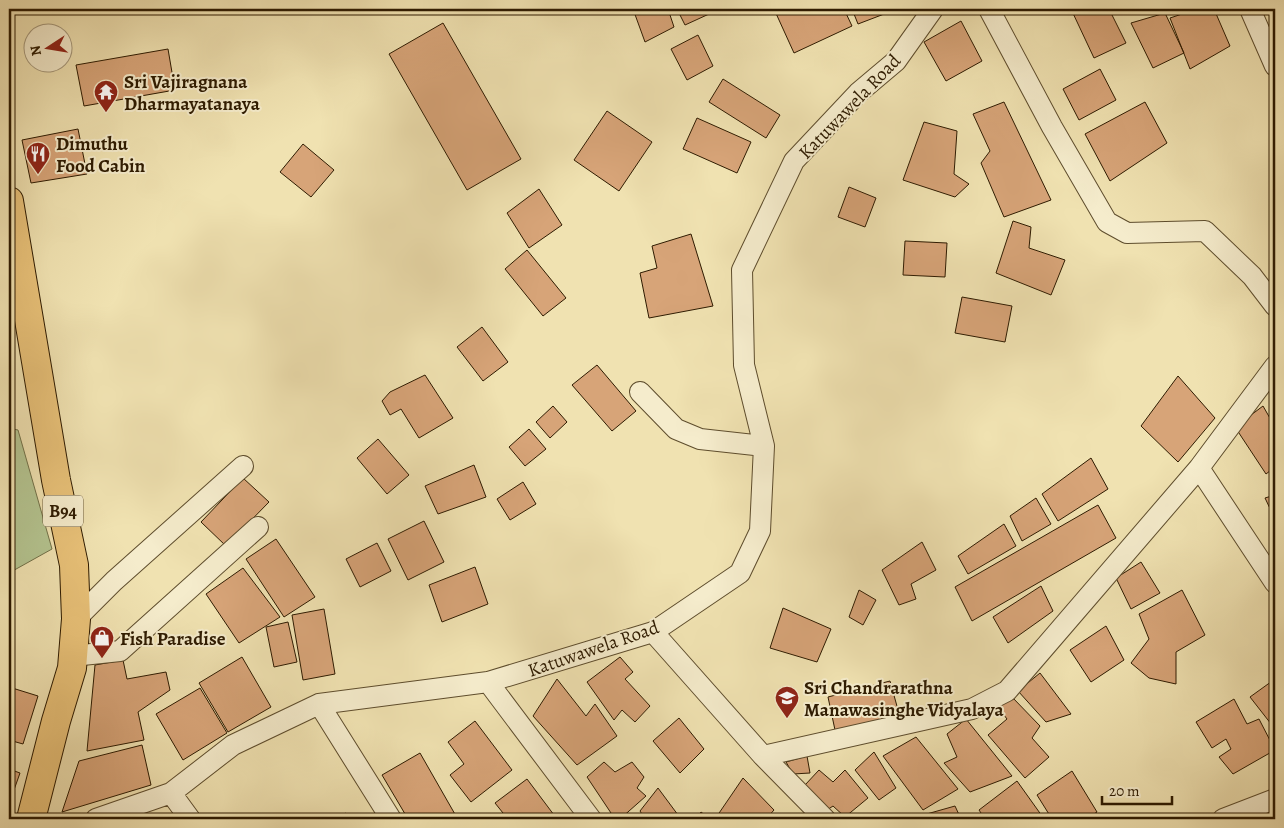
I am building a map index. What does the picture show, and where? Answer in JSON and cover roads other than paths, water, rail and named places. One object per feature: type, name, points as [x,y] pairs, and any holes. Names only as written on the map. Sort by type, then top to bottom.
[{"type":"main road","name":"B94","points":[[9,206],[56,480],[74,565],[76,619],[72,668],[56,721],[31,819]]},
{"type":"street","name":"Katuwawela Road","points":[[96,819],[171,793],[233,745],[319,704],[488,682],[654,632],[740,573],[760,530],[764,446],[744,365],[742,270],[794,161],[858,93],[896,61],[933,9]]},
{"type":"street","points":[[990,9],[1052,126],[1107,222],[1127,233],[1205,231],[1252,276],[1275,306]]},
{"type":"street","points":[[1250,9],[1275,66]]},
{"type":"street","points":[[763,756],[972,709],[1007,690],[1199,468],[1275,366]]},
{"type":"street","points":[[640,392],[676,428],[692,436],[700,439],[764,446]]},
{"type":"street","points":[[76,619],[114,581],[243,466]]},
{"type":"street","points":[[1199,468],[1275,583]]},
{"type":"street","points":[[73,656],[120,651],[258,527]]},
{"type":"street","points":[[654,632],[763,756],[825,819]]},
{"type":"street","points":[[488,682],[591,819]]},
{"type":"street","points":[[319,704],[391,819]]},
{"type":"street","points":[[171,793],[190,819]]},
{"type":"street","points":[[1223,819],[1275,800]]},
{"type":"place","name":"Sri Vajiragnana Dharmayatanaya","points":[[106,113]]},
{"type":"place","name":"Dimuthu Food Cabin","points":[[38,175]]},
{"type":"place","name":"Fish Paradise","points":[[102,659]]},
{"type":"place","name":"Sri Chandrarathna Manawasinghe Vidyalaya","points":[[787,719]]}]
